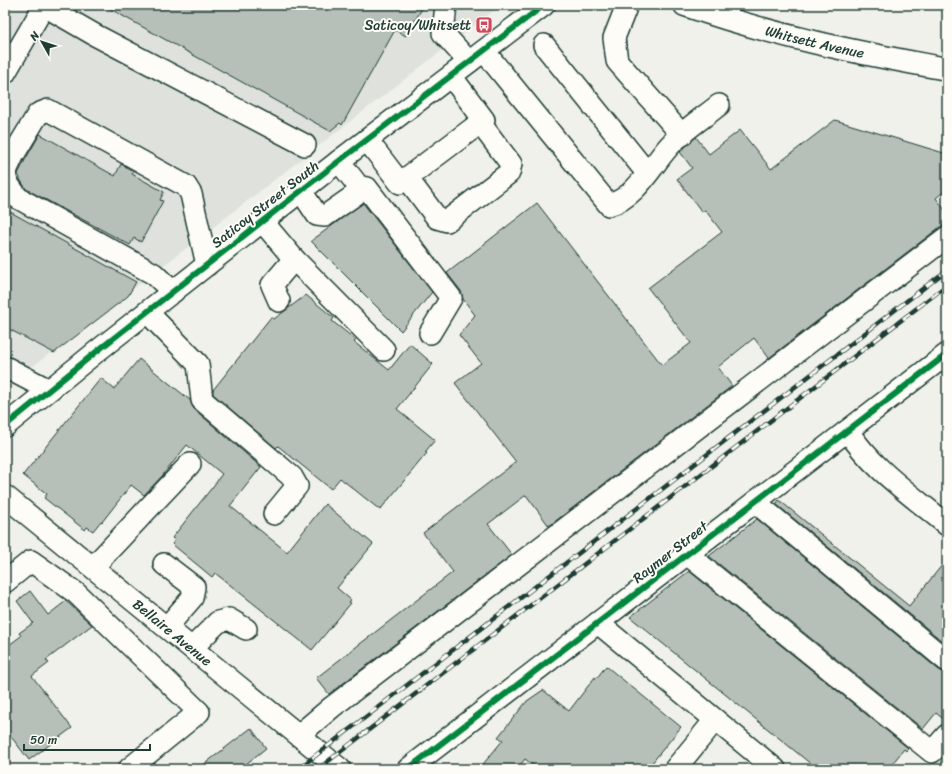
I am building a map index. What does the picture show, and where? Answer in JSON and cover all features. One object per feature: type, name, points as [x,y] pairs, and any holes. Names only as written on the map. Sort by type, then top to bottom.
[{"type":"main road","name":"Whitsett Avenue","points":[[685,5],[724,19],[840,49],[947,69]]},
{"type":"street","points":[[5,73],[43,5],[95,35],[305,144]]},
{"type":"street","points":[[446,5],[443,33],[477,56],[609,205],[616,203],[635,189],[674,141],[719,105]]},
{"type":"street","name":"Saticoy Street South","points":[[5,426],[262,221],[544,5]]},
{"type":"street","points":[[627,5],[614,38],[617,61],[682,135]]},
{"type":"street","points":[[544,45],[647,173]]},
{"type":"street","points":[[367,140],[400,183],[484,120],[451,76]]},
{"type":"street","points":[[173,292],[154,274],[18,198],[6,181],[6,171],[14,154],[38,114],[48,110],[186,186],[191,194],[207,265]]},
{"type":"street","points":[[407,178],[437,218],[447,221],[509,173],[511,164],[480,123]]},
{"type":"street","points":[[339,161],[359,187],[367,188],[451,298],[430,333]]},
{"type":"street","points":[[301,191],[317,215],[325,216],[355,195],[359,187]]},
{"type":"street","points":[[262,221],[294,259],[384,350]]},
{"type":"street","points":[[299,735],[338,702],[947,236]]},
{"type":"street","points":[[279,302],[272,285],[294,259]]},
{"type":"street","points":[[147,312],[198,364],[202,400],[292,476],[297,486],[274,514]]},
{"type":"street","name":"Raymer Street","points":[[408,769],[947,354]]},
{"type":"street","points":[[5,366],[49,390]]},
{"type":"street","points":[[848,430],[855,442],[879,468],[947,525]]},
{"type":"street","points":[[93,567],[190,464]]},
{"type":"street","name":"Bellaire Avenue","points":[[5,496],[340,769]]},
{"type":"street","points":[[755,502],[947,661]]},
{"type":"street","points":[[686,554],[932,752],[947,735]]},
{"type":"street","points":[[5,582],[32,561],[76,593],[199,712],[129,769]]},
{"type":"street","points":[[164,564],[194,587],[192,598],[167,628]]},
{"type":"street","points":[[192,648],[218,622],[229,619],[246,629]]},
{"type":"street","points":[[598,623],[775,769]]},
{"type":"street","points":[[675,769],[715,720]]},
{"type":"shaded area","points":[[5,5],[501,5],[5,388]]},
{"type":"building","points":[[103,5],[424,5],[406,36],[395,30],[342,125],[340,123],[330,131]]},
{"type":"building","points":[[835,120],[947,154],[947,189],[936,198],[947,213],[947,224],[940,227],[769,358],[754,338],[718,367],[732,386],[549,526],[526,495],[488,524],[512,555],[329,694],[316,678],[453,572],[423,533],[516,462],[455,383],[481,363],[459,335],[475,315],[463,299],[461,291],[447,273],[537,203],[662,365],[691,343],[648,288],[722,232],[705,210],[702,212],[677,179],[692,168],[680,152],[696,137],[709,154],[740,130],[771,169]]},
{"type":"building","points":[[40,134],[115,176],[121,164],[133,171],[132,174],[164,192],[160,200],[163,201],[141,242],[134,238],[130,245],[26,189],[18,174]]},
{"type":"building","points":[[363,203],[432,292],[401,331],[311,241]]},
{"type":"building","points":[[5,209],[136,282],[128,296],[54,353],[5,327]]},
{"type":"building","points":[[306,295],[334,318],[332,321],[356,340],[354,342],[389,370],[410,344],[433,364],[397,409],[435,440],[425,452],[427,453],[380,510],[340,478],[331,489],[278,446],[276,448],[213,394],[213,390],[271,317],[274,319]]},
{"type":"building","points":[[139,359],[190,400],[194,409],[261,467],[230,506],[287,552],[325,504],[373,544],[337,588],[351,600],[349,602],[351,603],[312,650],[215,573],[212,577],[172,544],[175,540],[172,538],[222,474],[187,445],[163,475],[144,495],[131,485],[102,522],[101,521],[93,531],[87,527],[85,530],[44,498],[47,494],[23,475],[101,378],[114,389]]},
{"type":"building","points":[[779,500],[909,606],[947,559],[947,645],[776,504]]},
{"type":"building","points":[[757,519],[939,670],[947,673],[947,722],[936,713],[923,729],[709,556]]},
{"type":"building","points":[[689,571],[908,748],[906,751],[904,749],[888,769],[817,769],[630,617]]},
{"type":"building","points":[[30,591],[48,615],[66,601],[92,625],[46,660],[49,663],[32,676],[72,728],[29,760],[5,729],[5,648],[21,636],[19,633],[33,623],[17,601]]},
{"type":"building","points":[[606,666],[681,727],[647,769],[538,769],[525,759],[517,769],[479,769],[503,740],[498,737],[527,701],[543,690],[569,711],[595,677],[596,679]]},
{"type":"building","points":[[251,728],[266,748],[240,769],[198,769]]},
{"type":"railway","points":[[298,769],[947,270]]},
{"type":"railway","points":[[318,769],[947,285]]},
{"type":"cycle path","points":[[5,426],[96,352],[339,161],[544,5]]},
{"type":"cycle path","points":[[408,769],[947,354]]},
{"type":"place","name":"Saticoy/Whitsett","points":[[484,25]]}]
